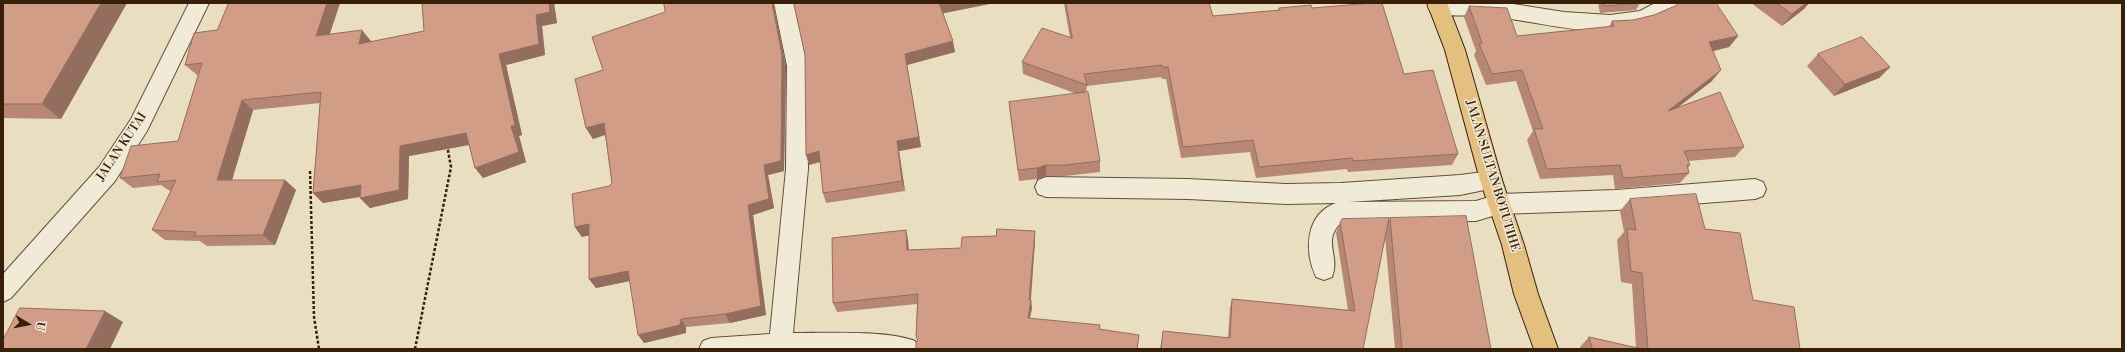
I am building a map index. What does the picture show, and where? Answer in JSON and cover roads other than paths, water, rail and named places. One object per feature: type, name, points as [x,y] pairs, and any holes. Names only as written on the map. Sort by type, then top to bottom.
[{"type":"main road","name":"JALAN SULTAN BOTUTIHE","points":[[1437,5],[1456,50],[1491,180],[1526,294],[1546,349]]},
{"type":"street","name":"JALAN KUTAI","points":[[3,291],[107,174],[139,125],[199,3]]},
{"type":"street","points":[[780,346],[797,169],[797,66],[784,3]]},
{"type":"street","points":[[1437,5],[1495,10],[1564,20],[1610,23],[1644,19],[1672,3]]},
{"type":"street","points":[[1046,187],[1188,189],[1286,194],[1340,193],[1446,186],[1491,180]]},
{"type":"street","points":[[1324,270],[1320,242],[1323,224],[1337,212],[1476,211],[1499,204],[1616,200],[1755,189]]},
{"type":"street","points":[[711,349],[780,346],[885,346],[907,349]]}]
